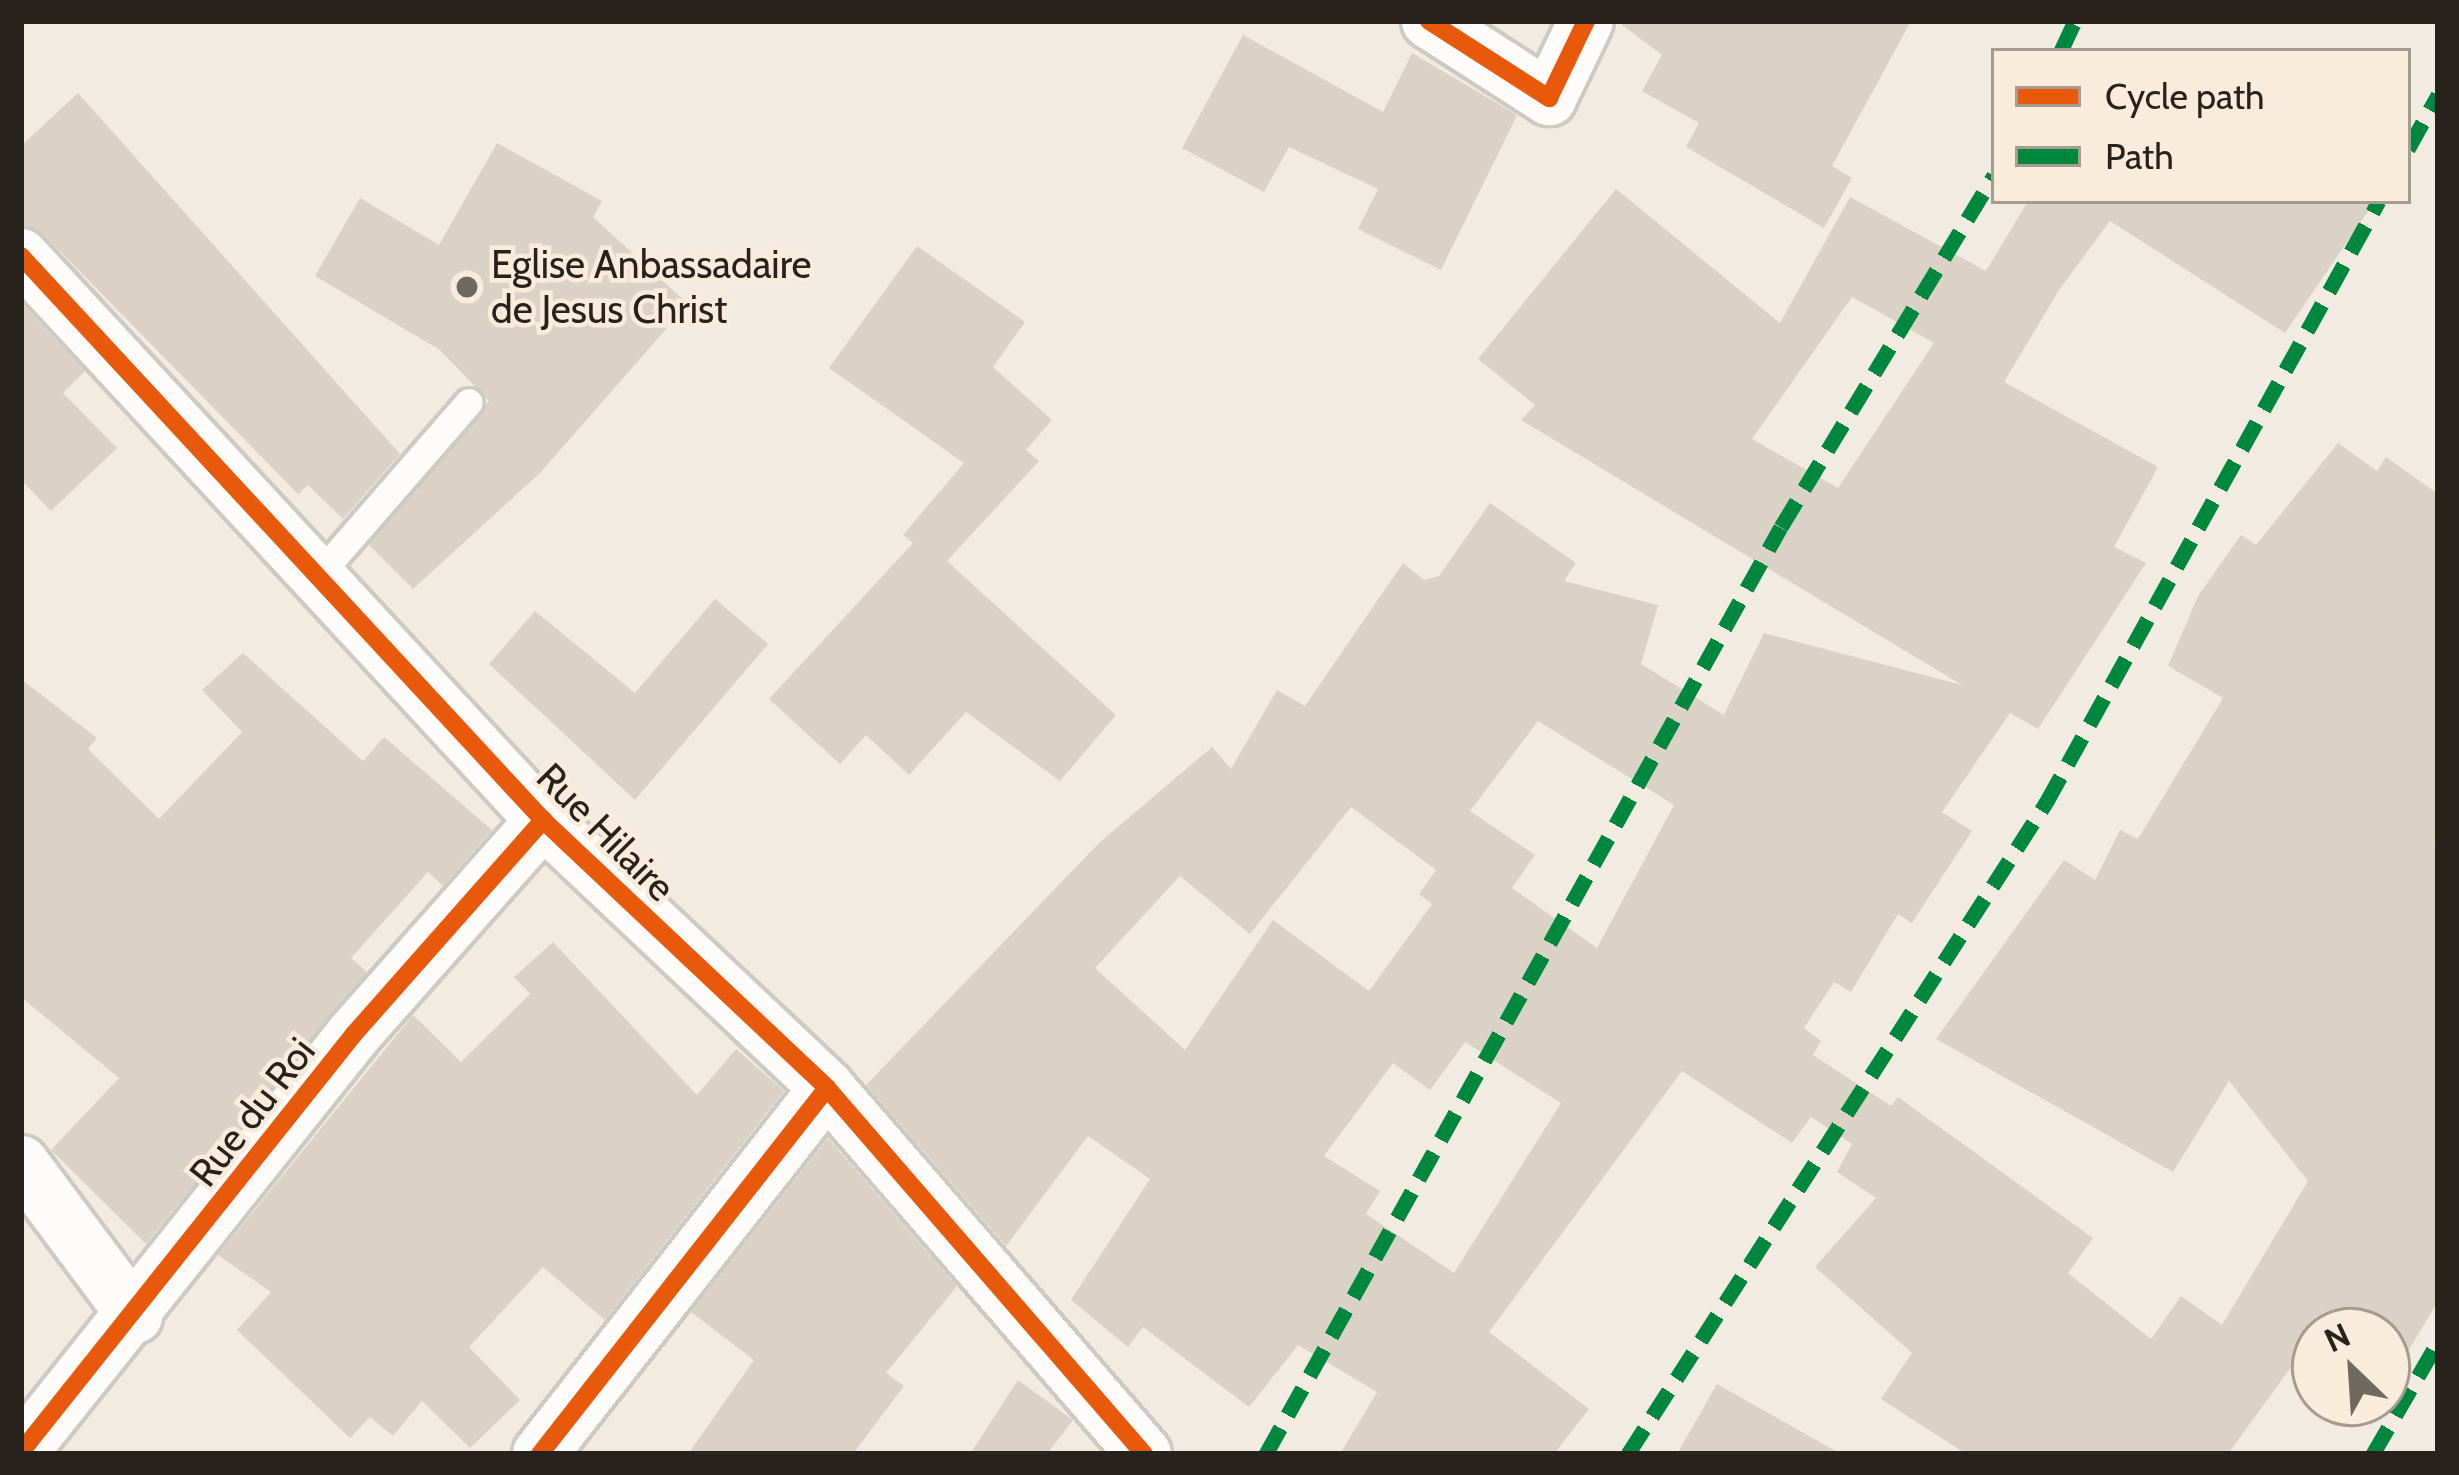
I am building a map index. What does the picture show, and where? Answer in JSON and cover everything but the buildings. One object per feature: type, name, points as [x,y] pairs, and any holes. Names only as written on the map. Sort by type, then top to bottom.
[{"type":"street","points":[[1429,21],[1549,98],[1586,21]]},
{"type":"street","name":"Rue Hilaire","points":[[21,256],[321,572],[543,820],[827,1088],[1144,1454]]},
{"type":"street","name":"Rue du Roi","points":[[21,1452],[134,1316],[354,1034],[543,820]]},
{"type":"street","points":[[541,1454],[827,1088]]},
{"type":"street","points":[[29,1186],[134,1316]]},
{"type":"lane","points":[[321,572],[469,402]]},
{"type":"marked path","points":[[2062,48],[2075,21]]},
{"type":"marked path","points":[[2411,144],[2438,95]]},
{"type":"marked path","points":[[1266,1454],[1781,527],[1991,180]]},
{"type":"marked path","points":[[1628,1454],[2046,803],[2377,204]]},
{"type":"marked path","points":[[2373,1454],[2438,1342]]},
{"type":"cycle path","points":[[1429,21],[1549,98],[1586,21]]},
{"type":"cycle path","points":[[21,256],[543,820],[827,1088],[1144,1454]]},
{"type":"cycle path","points":[[21,1452],[354,1034],[543,820]]},
{"type":"cycle path","points":[[540,1454],[827,1088]]},
{"type":"place","name":"Eglise Anbassadaire de Jesus Christ","points":[[467,287]]}]
